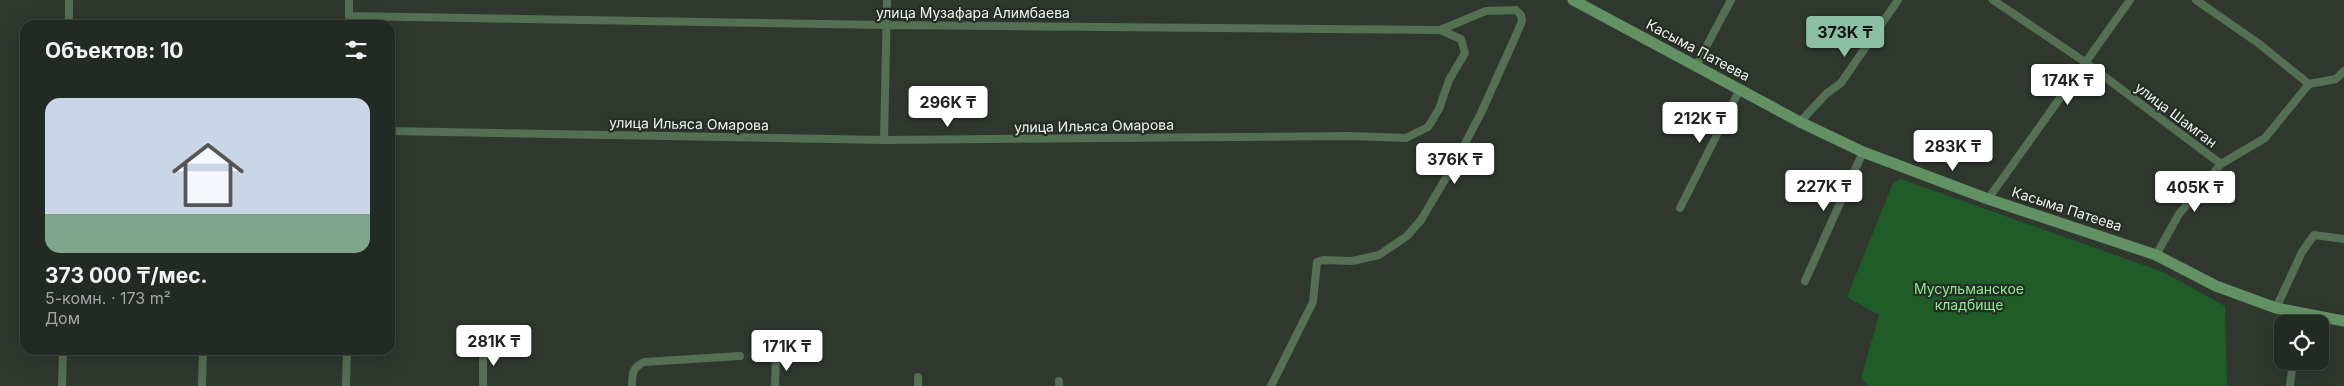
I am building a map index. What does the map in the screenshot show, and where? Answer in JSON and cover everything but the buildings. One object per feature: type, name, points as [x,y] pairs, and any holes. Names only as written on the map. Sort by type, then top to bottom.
[{"type":"main road","name":"Касыма Патеева","points":[[1573,0],[1800,122],[1863,152],[1988,199],[2156,254],[2216,286],[2292,315]]},
{"type":"main road","name":"Касыма Патеева","points":[[2329,320],[2344,321]]},
{"type":"street","points":[[69,0],[69,20]]},
{"type":"street","points":[[349,0],[349,20]]},
{"type":"street","points":[[884,140],[887,0]]},
{"type":"street","points":[[1696,66],[1731,0]]},
{"type":"street","points":[[1800,122],[1826,94],[1841,83],[1898,0]]},
{"type":"street","name":"улица Шамган","points":[[1992,0],[2085,62],[2221,164]]},
{"type":"street","points":[[1988,199],[2130,0]]},
{"type":"street","points":[[2196,0],[2258,42],[2309,84]]},
{"type":"street","points":[[1271,386],[1313,302],[1317,262],[1323,260],[1352,261],[1379,255],[1407,236],[1421,220],[1481,113],[1522,21],[1521,15],[1516,10],[1486,11],[1440,30]]},
{"type":"street","name":"улица Музафара Алимбаева","points":[[349,16],[885,25],[1440,30],[1461,39]]},
{"type":"street","name":"улица Ильяса Омарова","points":[[395,131],[884,140],[1340,136],[1406,138],[1428,127],[1439,109],[1449,80],[1465,53],[1461,39]]},
{"type":"street","points":[[2156,254],[2179,214],[2221,164],[2265,138],[2309,84],[2336,79],[2344,71]]},
{"type":"street","points":[[1680,208],[1740,89]]},
{"type":"street","points":[[1805,282],[1863,152]]},
{"type":"street","points":[[2276,308],[2302,252],[2314,235],[2344,239]]},
{"type":"street","points":[[483,348],[483,386]]},
{"type":"street","points":[[62,386],[63,355]]},
{"type":"street","points":[[202,386],[203,355]]},
{"type":"street","points":[[346,386],[347,355]]},
{"type":"street","points":[[632,386],[632,374],[636,366],[644,362],[740,356]]},
{"type":"street","points":[[775,386],[776,358]]},
{"type":"street","points":[[2290,386],[2292,370]]},
{"type":"street","points":[[918,377],[918,386]]},
{"type":"green space","name":"Мусульманское кладбище","points":[[1901,179],[2163,272],[2225,306],[2227,386],[1868,386],[1861,378],[1879,315],[1847,297],[1893,183]]}]
